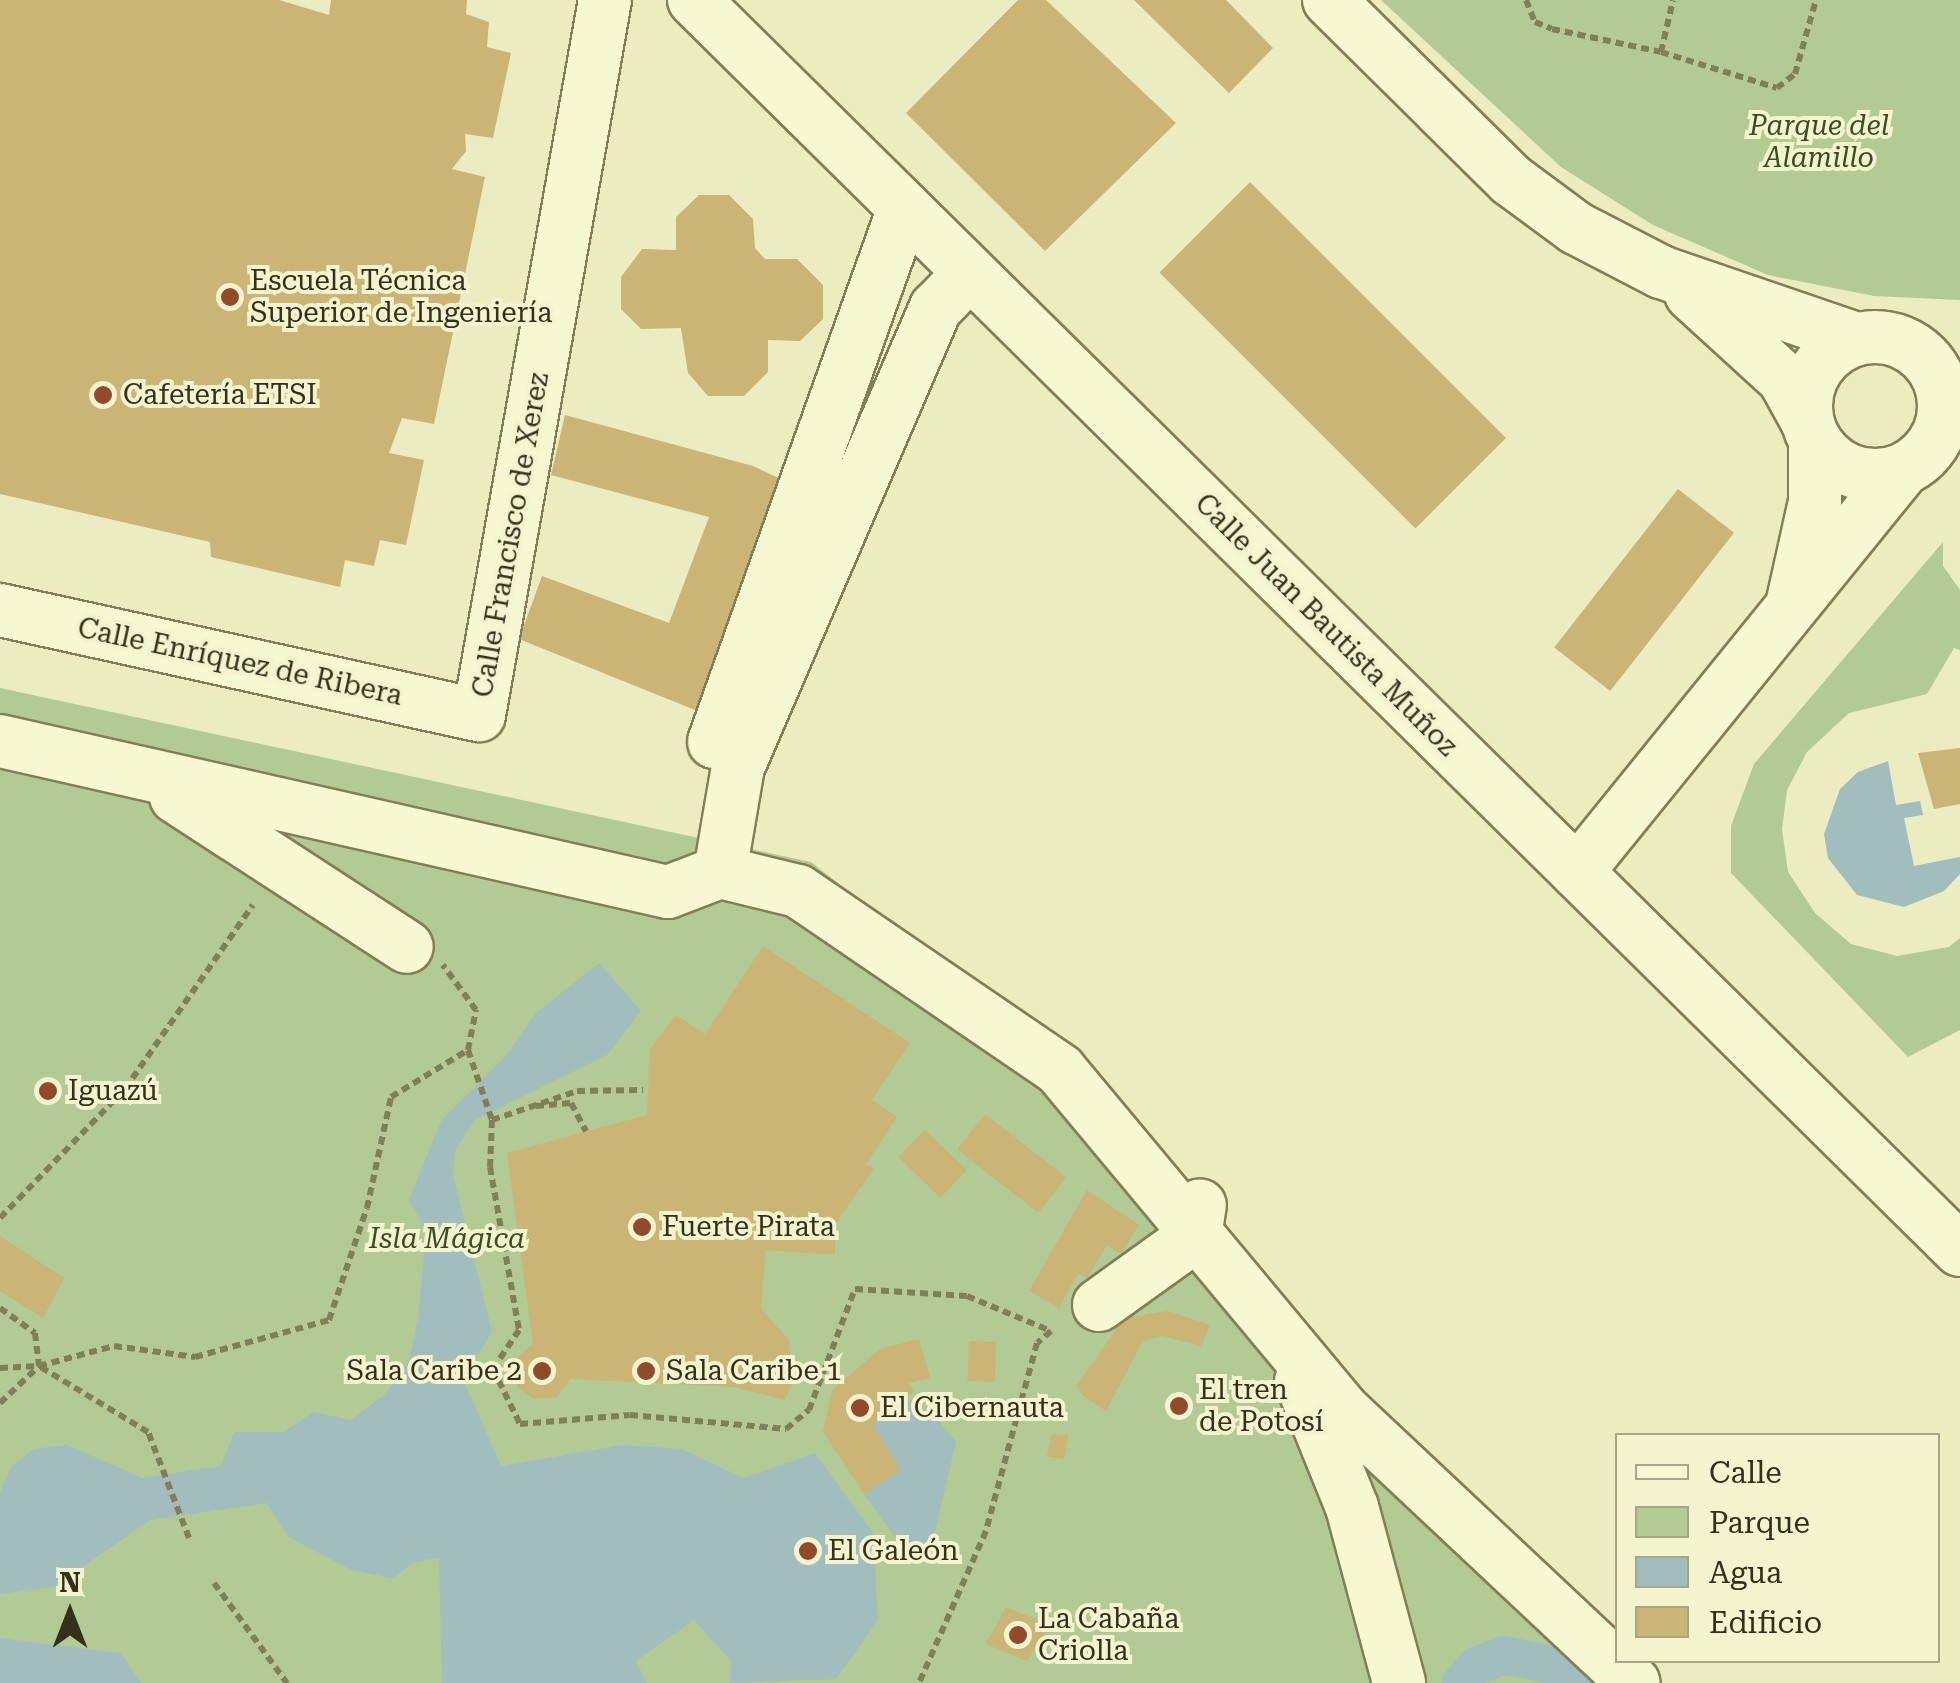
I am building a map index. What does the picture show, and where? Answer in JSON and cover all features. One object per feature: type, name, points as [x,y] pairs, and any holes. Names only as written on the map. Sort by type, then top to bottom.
[{"type":"street","name":"Calle Francisco de Xerez","points":[[479,715],[605,0]]},
{"type":"street","name":"Calle Juan Bautista Muñoz","points":[[694,0],[1960,1250]]},
{"type":"street","points":[[1328,0],[1511,180],[1576,228],[1661,272],[1726,321],[1784,379],[1828,458],[1862,475],[1930,451]]},
{"type":"street","points":[[704,772],[904,208]]},
{"type":"street","points":[[1576,872],[1930,451],[1945,410],[1934,369],[1879,340],[1661,272]]},
{"type":"street","points":[[720,872],[738,767],[936,308],[969,274]]},
{"type":"street","points":[[1791,612],[1815,502],[1810,380],[1837,348],[1879,340],[1960,334]]},
{"type":"street","name":"Calle Enríquez de Ribera","points":[[0,610],[479,715]]},
{"type":"street","points":[[0,742],[150,779],[668,892],[720,872],[798,890],[1060,1070],[1198,1220],[1285,1341],[1342,1408],[1634,1683]]},
{"type":"street","points":[[150,779],[407,947]]},
{"type":"street","points":[[1099,1305],[1198,1220]]},
{"type":"street","points":[[1285,1341],[1352,1507],[1400,1683]]},
{"type":"path","points":[[1526,0],[1535,22],[1552,29],[1661,52],[1777,88],[1795,74],[1816,0]]},
{"type":"path","points":[[1661,52],[1673,0]]},
{"type":"path","points":[[0,1218],[80,1130],[124,1089],[253,904]]},
{"type":"path","points":[[407,947],[452,970],[476,1010],[468,1050],[492,1120],[490,1167],[519,1330],[493,1370],[520,1424],[630,1415],[786,1429],[809,1410],[855,1289],[967,1296],[1051,1331],[1037,1342],[986,1531],[920,1683]]},
{"type":"path","points":[[0,1368],[39,1366],[114,1346],[195,1357],[329,1320],[367,1208],[391,1097],[468,1050]]},
{"type":"path","points":[[492,1120],[577,1091],[643,1090]]},
{"type":"path","points":[[520,1108],[571,1103],[586,1130]]},
{"type":"path","points":[[0,1308],[35,1334],[39,1366]]},
{"type":"path","points":[[0,1403],[39,1366]]},
{"type":"path","points":[[39,1366],[148,1432],[189,1538]]},
{"type":"path","points":[[214,1583],[286,1683]]},
{"type":"green space","name":"Parque del Alamillo","points":[[1381,0],[1960,0],[1960,300],[1874,296],[1768,275],[1653,225],[1561,167]]},
{"type":"green space","points":[[1943,542],[1943,566],[1960,590],[1960,650],[1954,648],[1927,694],[1849,713],[1807,752],[1787,790],[1782,829],[1788,872],[1815,913],[1851,944],[1897,956],[1949,947],[1960,938],[1960,1030],[1908,1057],[1731,873],[1731,826],[1754,764]]},
{"type":"green space","name":"Isla Mágica","points":[[0,688],[811,862],[953,974],[1301,1341],[1615,1646],[1615,1663],[1632,1663],[1653,1683],[0,1683]]},
{"type":"water","points":[[1888,761],[1896,805],[1920,801],[1923,815],[1904,818],[1914,866],[1960,857],[1960,874],[1944,891],[1904,907],[1857,895],[1828,858],[1824,834],[1840,789],[1858,772]]},
{"type":"water","points":[[599,963],[641,1011],[607,1055],[475,1120],[455,1151],[453,1175],[492,1332],[463,1379],[501,1466],[623,1445],[681,1449],[744,1478],[815,1453],[873,1533],[878,1620],[836,1679],[730,1683],[731,1661],[694,1620],[636,1661],[647,1683],[442,1683],[439,1558],[414,1562],[393,1578],[351,1570],[288,1537],[267,1503],[150,1520],[54,1587],[0,1594],[0,1492],[12,1466],[33,1449],[67,1445],[142,1478],[221,1466],[234,1432],[284,1432],[313,1412],[351,1420],[384,1395],[409,1361],[418,1320],[426,1231],[409,1200],[441,1121],[505,1057],[536,1013]]},
{"type":"water","points":[[905,1398],[931,1412],[956,1442],[929,1558],[896,1539],[864,1494],[901,1470],[875,1429],[876,1419]]},
{"type":"water","points":[[0,1638],[121,1653],[141,1683],[0,1683]]},
{"type":"building","name":"Escuela Técnica Superior de Ingeniería","points":[[0,0],[279,0],[329,15],[331,0],[467,0],[466,14],[489,22],[487,47],[511,53],[493,138],[465,134],[466,151],[452,169],[485,177],[434,424],[402,418],[389,453],[424,460],[406,545],[380,540],[374,566],[345,560],[340,587],[211,557],[210,542],[0,494]]},
{"type":"building","points":[[1018,0],[1046,0],[1176,123],[1045,251],[906,113]]},
{"type":"building","points":[[1134,0],[1226,0],[1273,48],[1229,93]]},
{"type":"building","points":[[1250,182],[1506,438],[1415,528],[1159,273]]},
{"type":"building","points":[[699,195],[729,195],[753,219],[755,248],[765,259],[797,259],[823,285],[823,319],[800,341],[768,340],[768,372],[744,396],[708,396],[688,373],[681,328],[641,329],[621,309],[621,277],[642,249],[676,250],[676,217]]},
{"type":"building","points":[[565,415],[753,466],[787,482],[700,712],[519,639],[542,576],[669,623],[709,517],[551,475]]},
{"type":"building","points":[[1678,489],[1734,533],[1610,691],[1554,647]]},
{"type":"building","points":[[1960,748],[1960,804],[1934,809],[1918,753]]},
{"type":"building","points":[[763,946],[910,1043],[872,1100],[897,1117],[866,1164],[874,1169],[835,1224],[835,1255],[766,1250],[761,1309],[789,1340],[792,1383],[785,1400],[733,1387],[570,1379],[557,1397],[534,1399],[518,1388],[513,1361],[533,1344],[507,1153],[647,1115],[650,1049],[676,1015],[705,1034]]},
{"type":"building","points":[[985,1114],[1066,1177],[1038,1213],[957,1149]]},
{"type":"building","points":[[925,1130],[967,1170],[940,1198],[899,1157]]},
{"type":"building","points":[[1087,1190],[1139,1225],[1121,1254],[1107,1245],[1087,1278],[1078,1273],[1059,1308],[1029,1291]]},
{"type":"building","points":[[0,1236],[64,1278],[43,1318],[0,1291]]},
{"type":"building","points":[[1168,1311],[1210,1325],[1201,1346],[1162,1336],[1143,1341],[1106,1411],[1082,1395],[1077,1385],[1124,1318]]},
{"type":"building","name":"El Cibernauta","points":[[919,1339],[930,1378],[909,1383],[914,1391],[876,1419],[875,1429],[901,1470],[864,1494],[823,1432],[832,1390],[880,1349]]},
{"type":"building","points":[[969,1341],[996,1342],[995,1382],[968,1381]]},
{"type":"building","points":[[1052,1434],[1068,1435],[1064,1459],[1047,1456]]},
{"type":"building","name":"La Cabaña Criolla","points":[[1006,1607],[1050,1625],[1027,1661],[986,1644]]},
{"type":"waterway","points":[[1461,1683],[1476,1666],[1504,1655],[1548,1664],[1573,1683]]},
{"type":"place","name":"Escuela Técnica Superior de Ingeniería","points":[[230,297]]},
{"type":"place","name":"Cafetería ETSI","points":[[103,395]]},
{"type":"place","name":"Iguazú","points":[[48,1091]]},
{"type":"place","name":"Fuerte Pirata","points":[[642,1227]]},
{"type":"place","name":"Sala Caribe 2","points":[[542,1371]]},
{"type":"place","name":"Sala Caribe 1","points":[[646,1371]]},
{"type":"place","name":"El tren de Potosí","points":[[1179,1406]]},
{"type":"place","name":"El Cibernauta","points":[[860,1408]]},
{"type":"place","name":"El Galeón","points":[[808,1551]]},
{"type":"place","name":"La Cabaña Criolla","points":[[1018,1635]]}]
